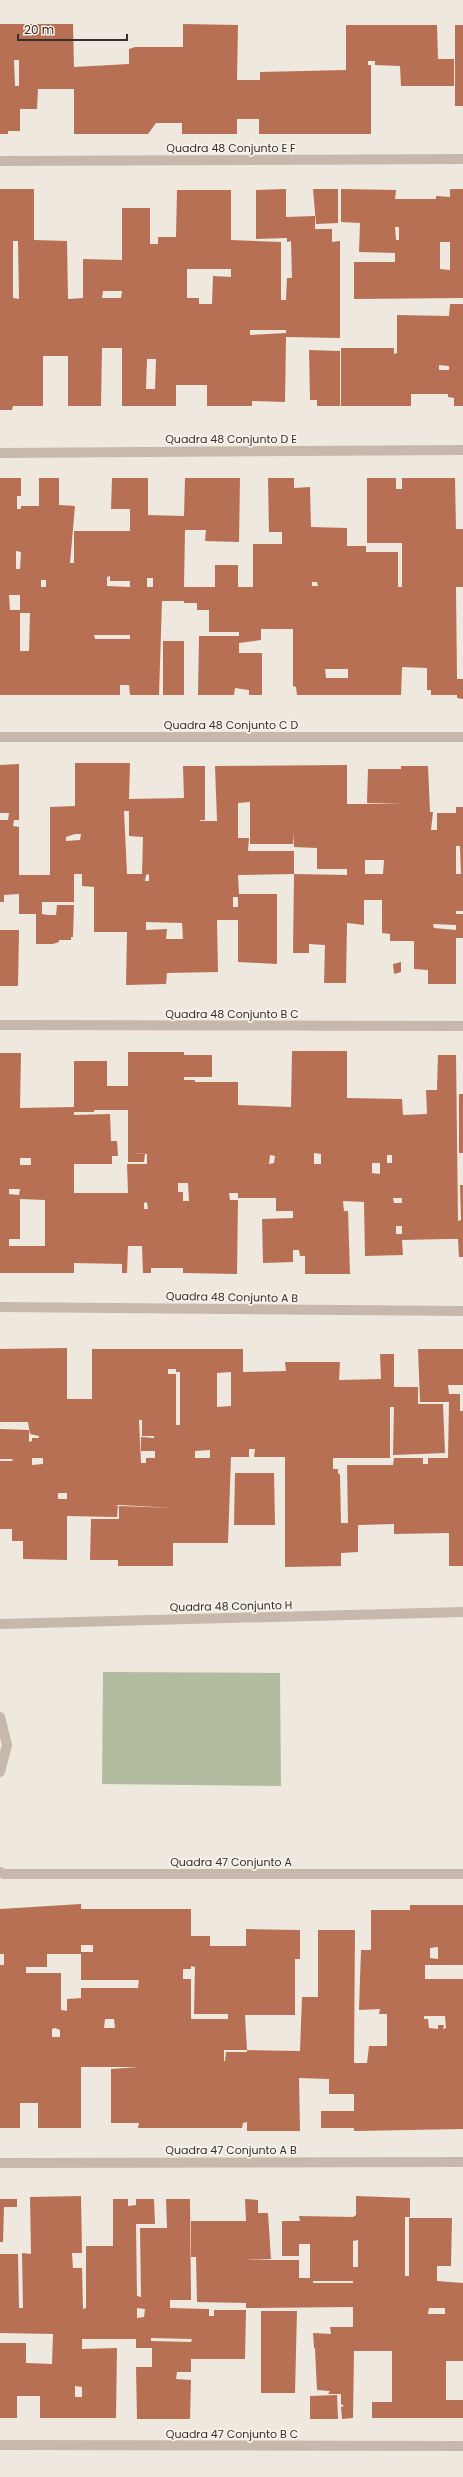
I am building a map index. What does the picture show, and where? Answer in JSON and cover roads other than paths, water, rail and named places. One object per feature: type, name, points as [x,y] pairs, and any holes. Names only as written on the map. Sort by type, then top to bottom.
[{"type":"street","name":"Quadra 48 Conjunto E F","points":[[0,161],[463,159]]},
{"type":"street","name":"Quadra 48 Conjunto D E","points":[[0,453],[463,450]]},
{"type":"street","name":"Quadra 48 Conjunto C D","points":[[0,737],[463,737]]},
{"type":"street","name":"Quadra 48 Conjunto B C","points":[[0,1026],[463,1026]]},
{"type":"street","name":"Quadra 48 Conjunto A B","points":[[0,1307],[463,1311]]},
{"type":"street","name":"Quadra 48 Conjunto H","points":[[0,1624],[463,1612]]},
{"type":"street","points":[[0,1717],[7,1745],[0,1772]]},
{"type":"street","name":"Quadra 47 Conjunto A","points":[[0,1872],[4,1874],[463,1874]]},
{"type":"street","name":"Quadra 47 Conjunto A B","points":[[0,2163],[463,2162]]},
{"type":"street","name":"Quadra 47 Conjunto B C","points":[[0,2445],[463,2446]]}]
